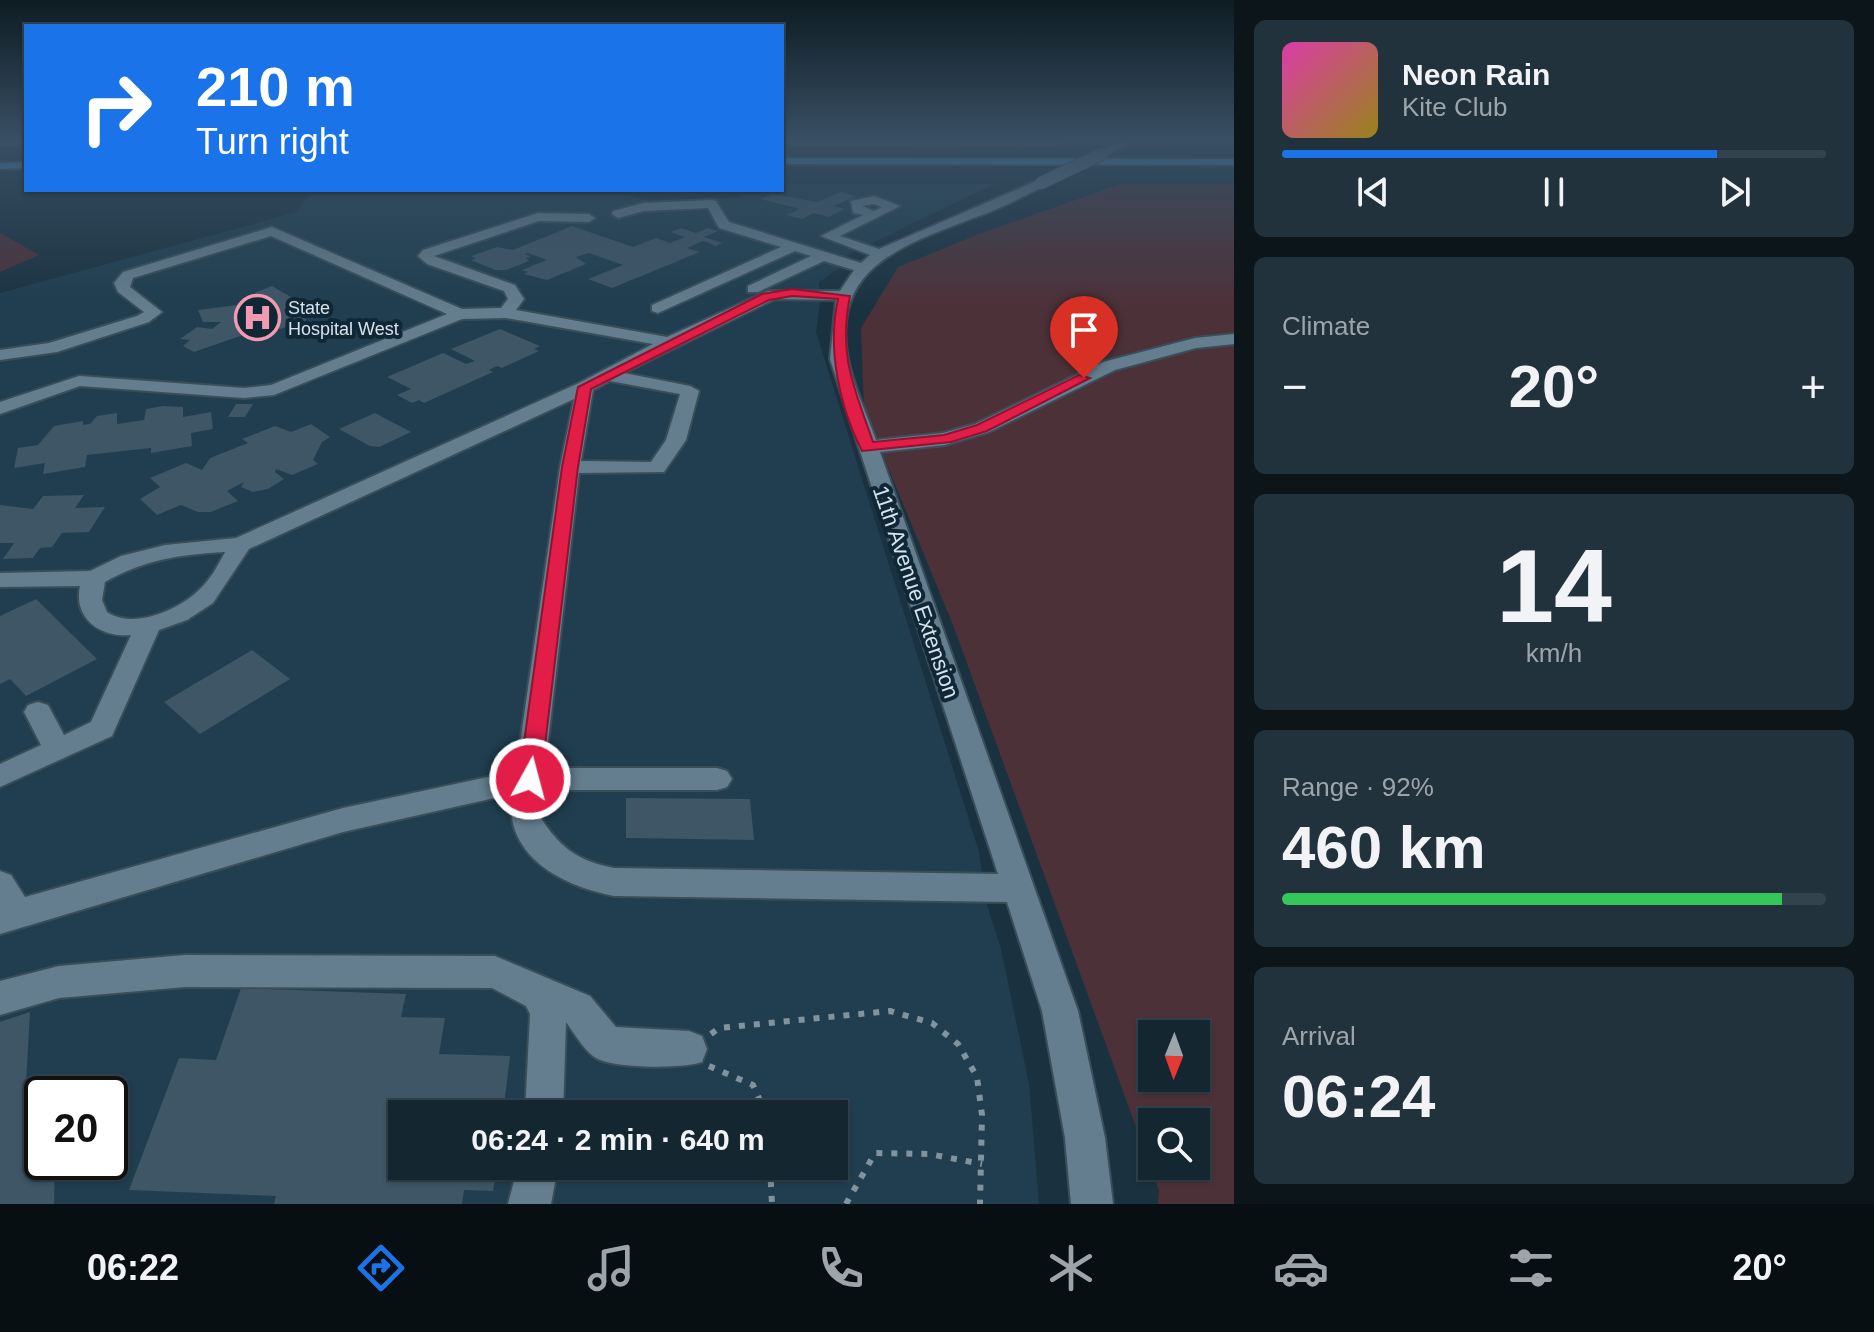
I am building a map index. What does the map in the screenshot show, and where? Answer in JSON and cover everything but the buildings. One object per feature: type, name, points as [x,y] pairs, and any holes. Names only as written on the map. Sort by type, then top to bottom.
[{"type":"street","points":[[0,580],[94,578],[119,565],[167,550],[240,545],[596,381],[669,342],[743,308],[781,293],[844,296],[866,269],[904,241],[1015,196]]},
{"type":"street","points":[[618,214],[644,207],[712,204],[724,225],[866,269]]},
{"type":"street","points":[[875,215],[828,236],[882,255]]},
{"type":"street","points":[[506,313],[516,299],[510,288],[425,256],[538,217],[589,218]]},
{"type":"street","points":[[0,355],[51,348],[143,319],[154,312],[123,289],[121,283],[128,275],[272,231],[460,314]]},
{"type":"street","points":[[658,308],[793,247]]},
{"type":"street","points":[[702,313],[823,256]]},
{"type":"street","points":[[695,291],[743,308]]},
{"type":"street","name":"11th Avenue Extension","points":[[844,296],[838,325],[839,359],[1060,1011],[1085,1138],[1092,1204]]},
{"type":"street","points":[[0,408],[79,381],[244,393],[274,390],[460,314],[506,313],[669,342]]},
{"type":"street","points":[[867,447],[945,439],[982,428],[1109,366],[1195,343],[1234,339]]},
{"type":"street","points":[[596,381],[570,467],[524,816],[550,860],[584,877],[614,882],[1017,888]]},
{"type":"street","points":[[570,467],[657,468],[676,440],[690,391],[596,381]]},
{"type":"street","points":[[94,578],[90,602],[96,616],[113,625],[148,626],[182,614],[206,597],[240,545]]},
{"type":"street","points":[[0,776],[102,729],[116,691],[148,626]]},
{"type":"street","points":[[38,712],[58,750]]},
{"type":"street","points":[[0,885],[9,916],[343,820],[530,779],[717,779]]},
{"type":"street","points":[[0,998],[59,982],[185,971],[495,972],[539,994],[577,1008],[607,1045],[689,1049]]},
{"type":"street","points":[[539,994],[548,1014],[545,1100]]},
{"type":"street","points":[[529,1204],[533,1199],[536,1180]]},
{"type":"path","points":[[760,1100],[755,1086],[743,1075],[711,1068],[689,1049],[719,1028],[890,1011],[932,1023],[958,1044],[977,1077],[982,1164],[980,1204]]},
{"type":"path","points":[[846,1204],[875,1153],[924,1153],[982,1164]]},
{"type":"path","points":[[771,1180],[772,1204]]},
{"type":"shaded area","points":[[309,196],[631,196],[648,201],[741,196],[969,196],[842,258],[839,269],[819,282],[816,332],[979,852],[986,902],[1001,949],[1029,1084],[1039,1204],[0,1204],[0,293],[297,212]]},
{"type":"shaded area","points":[[1086,196],[1234,196],[1234,1204],[1158,1204],[1159,1190],[1155,1180],[1210,1180],[1210,1108],[1138,1108],[1138,1132],[953,625],[864,409],[861,328],[898,267],[976,235]]},
{"type":"shaded area","points":[[0,233],[39,255],[0,272]]},
{"type":"place","name":"State Hospital West","points":[[257,318]]},
{"type":"route","points":[[530,779],[570,467],[585,387],[669,342],[766,297],[792,292],[844,296],[838,325],[839,359],[867,447],[945,439],[982,428],[1084,378]]}]
